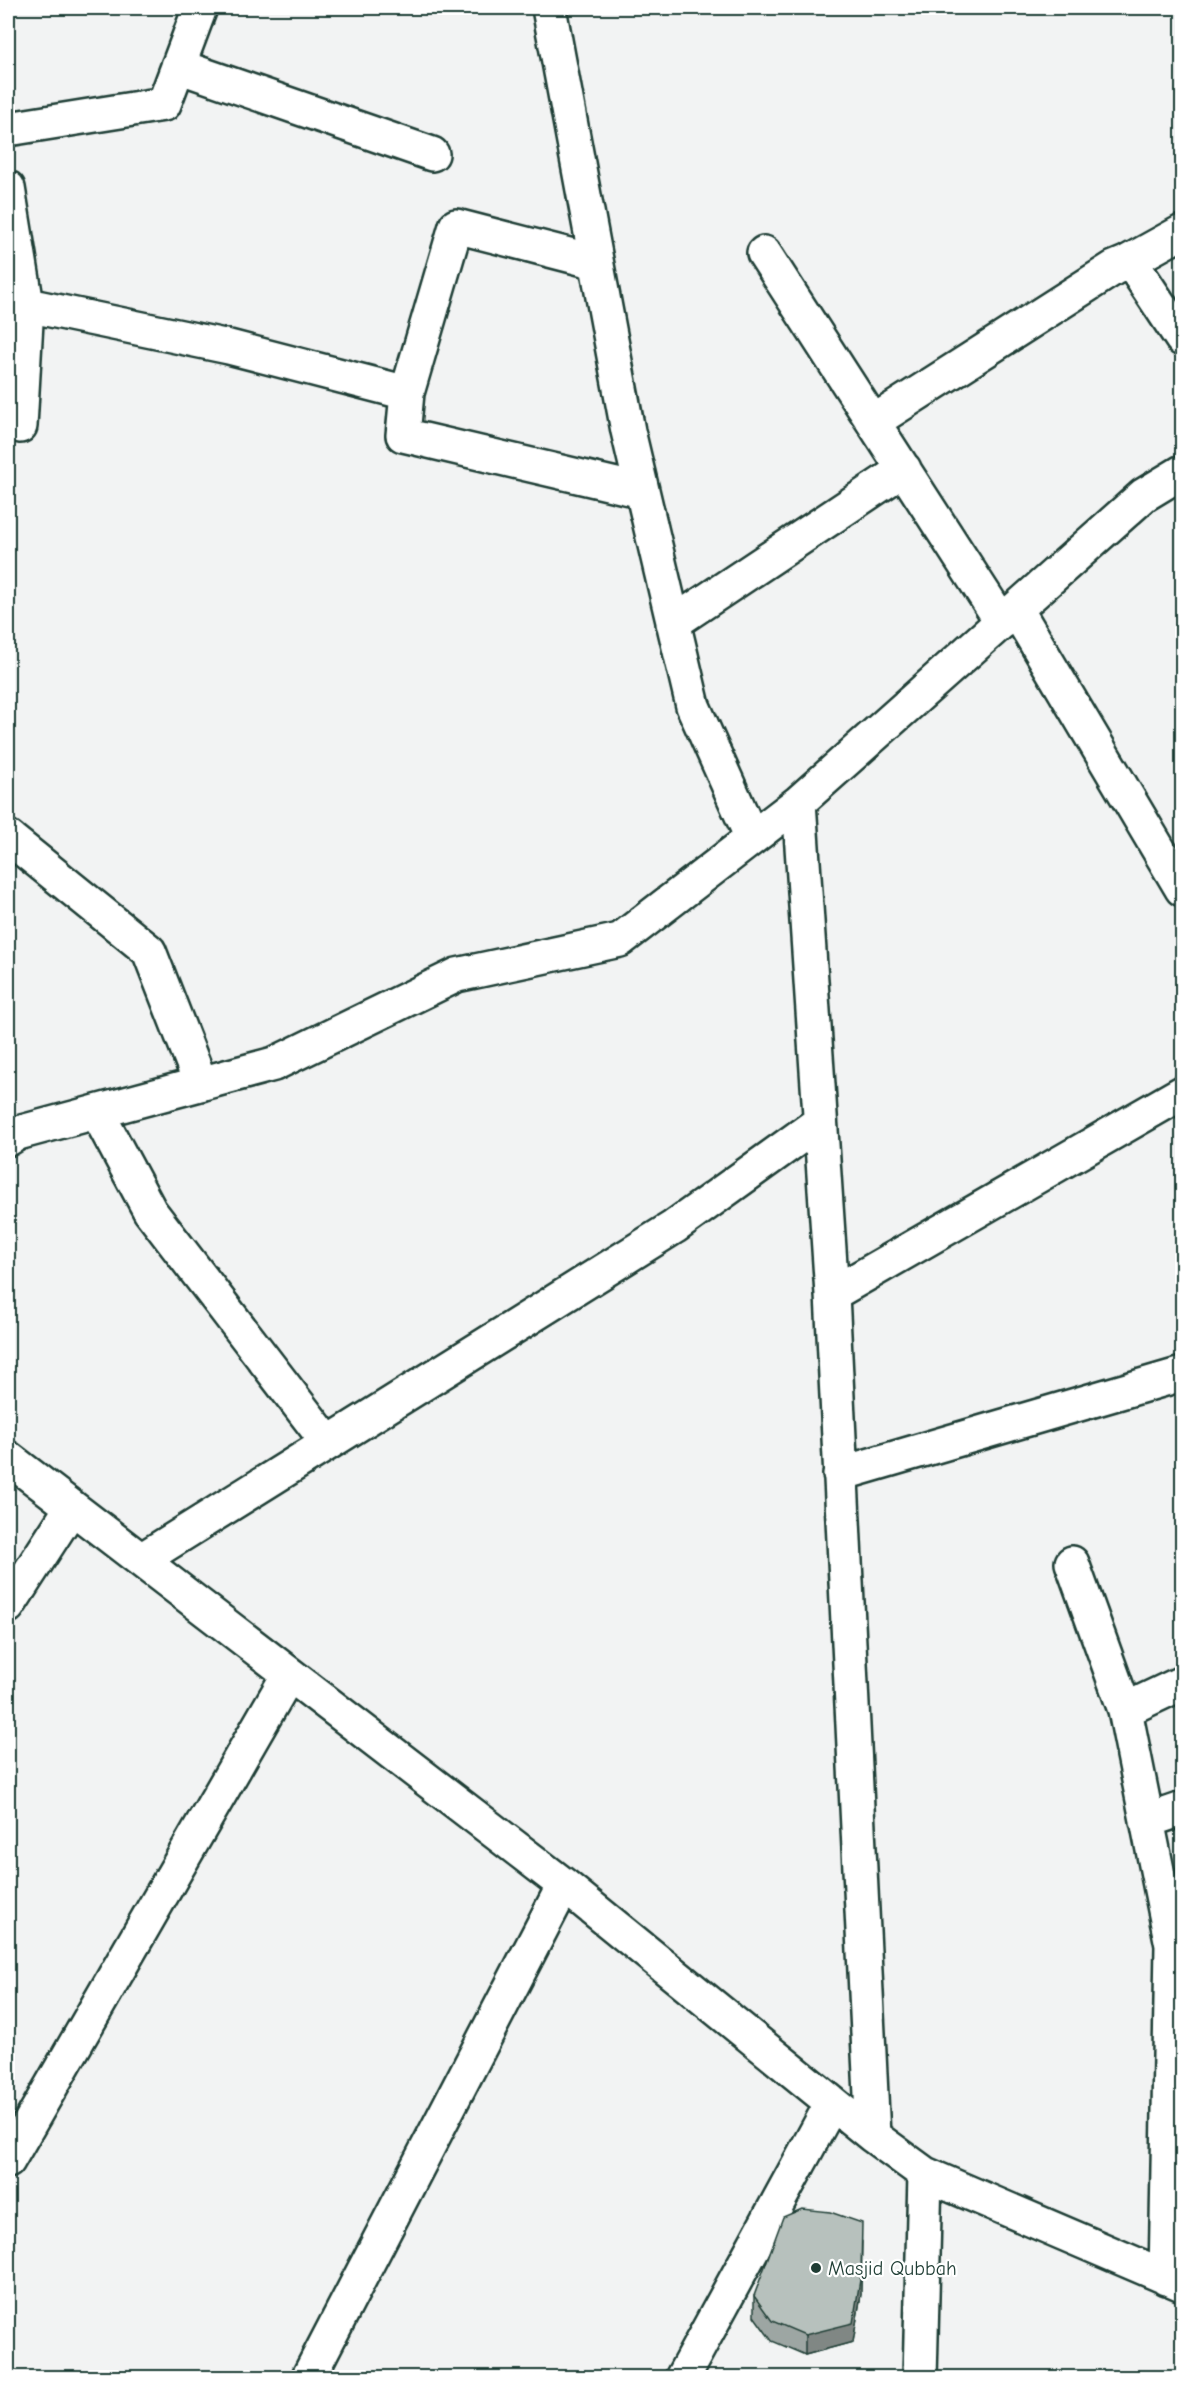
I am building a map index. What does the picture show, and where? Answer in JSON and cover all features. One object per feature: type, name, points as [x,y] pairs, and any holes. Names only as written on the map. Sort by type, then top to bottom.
[{"type":"street","points":[[8,129],[164,104],[200,8]]},
{"type":"street","points":[[549,8],[628,431],[693,705],[753,838]]},
{"type":"street","points":[[178,66],[432,154]]},
{"type":"street","points":[[8,188],[27,305],[20,426]]},
{"type":"street","points":[[596,262],[456,226],[407,393],[403,435],[642,491]]},
{"type":"street","points":[[873,422],[1114,268],[1182,232]]},
{"type":"street","points":[[764,253],[904,469],[1009,616],[1182,889]]},
{"type":"street","points":[[1126,263],[1137,272],[1182,339]]},
{"type":"street","points":[[27,305],[229,347],[407,393]]},
{"type":"street","points":[[673,623],[904,469]]},
{"type":"street","points":[[8,1139],[18,1133],[274,1064],[457,975],[620,940],[799,802],[1144,495],[1182,472]]},
{"type":"street","points":[[799,802],[832,1294],[873,2136]]},
{"type":"street","points":[[8,837],[149,951],[201,1083]]},
{"type":"street","points":[[832,1294],[1182,1093]]},
{"type":"street","points":[[97,1112],[150,1211],[328,1443]]},
{"type":"street","points":[[141,1560],[674,1227],[820,1122]]},
{"type":"street","points":[[840,1474],[1182,1374]]},
{"type":"street","points":[[8,1458],[564,1885],[873,2136],[926,2174],[1174,2281],[1172,1945],[1125,1710],[1071,1563]]},
{"type":"street","points":[[8,1606],[72,1507]]},
{"type":"street","points":[[8,2161],[289,1674]]},
{"type":"street","points":[[1125,1710],[1182,1683]]},
{"type":"street","points":[[1147,1821],[1182,1809]]},
{"type":"street","points":[[308,2378],[564,1885]]},
{"type":"street","points":[[682,2378],[832,2103]]},
{"type":"street","points":[[920,2378],[926,2174]]},
{"type":"building","name":"Masjid Qubbah","points":[[802,2209],[830,2212],[862,2223],[861,2274],[853,2323],[805,2335],[772,2321],[754,2296],[783,2217]]},
{"type":"place","name":"Masjid Qubbah","points":[[816,2268]]}]
